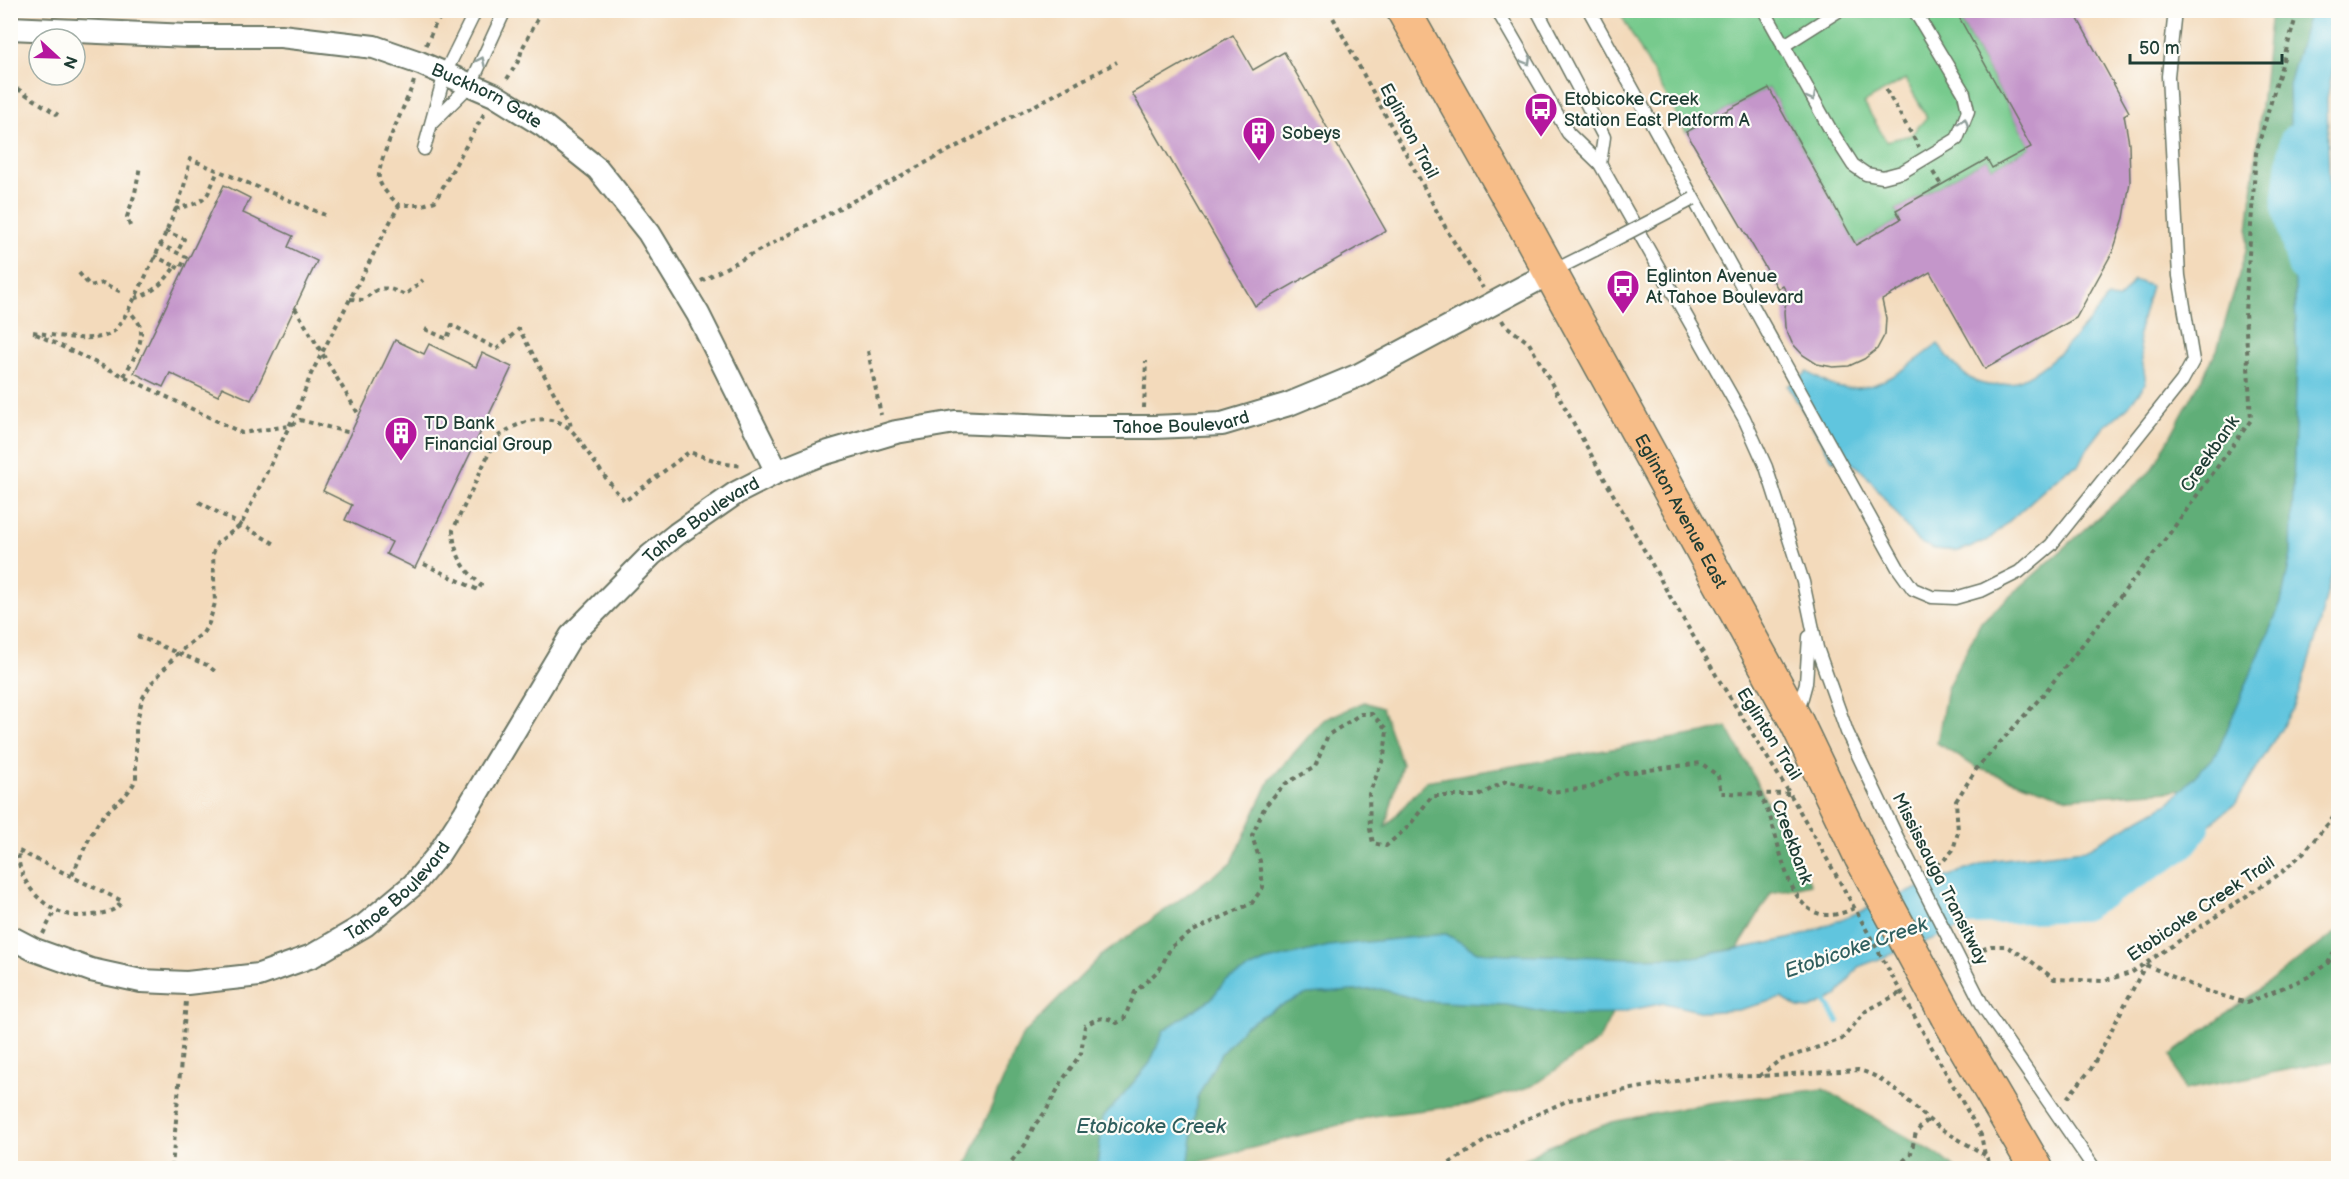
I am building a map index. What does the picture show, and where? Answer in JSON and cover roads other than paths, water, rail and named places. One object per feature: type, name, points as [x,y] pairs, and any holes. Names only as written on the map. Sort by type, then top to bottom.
[{"type":"main road","name":"Eglinton Avenue East","points":[[1403,10],[1796,721],[1848,865],[1935,1023],[2036,1168]]},
{"type":"street","name":"Buckhorn Gate","points":[[10,28],[188,36],[281,36],[374,46],[445,73],[494,95],[544,126],[598,169],[649,233],[698,314],[777,472]]},
{"type":"street","name":"Tahoe Boulevard","points":[[10,937],[35,950],[91,969],[141,981],[187,982],[259,975],[312,956],[365,925],[413,885],[438,855],[460,821],[571,636],[622,582],[677,534],[735,492],[822,454],[885,435],[956,422],[1069,427],[1222,424],[1288,404],[1359,375],[1550,273]]},
{"type":"lane","points":[[424,149],[445,73],[476,10]]},
{"type":"lane","points":[[432,123],[471,84],[505,10]]},
{"type":"lane","name":"Mississauga Transitway","points":[[1497,10],[1568,133],[1600,164],[1744,418],[1766,467],[1803,582],[1817,648],[1847,732],[1896,835],[1984,1008],[2094,1168]]},
{"type":"lane","points":[[1537,10],[1604,137],[1600,164]]},
{"type":"lane","points":[[1589,10],[1898,568],[1913,589],[1932,597],[1955,598],[1983,590],[2019,572],[2051,545],[2182,381],[2193,361],[2179,276],[2168,76],[2175,10]]},
{"type":"lane","points":[[1764,10],[1830,129],[1853,165],[1866,174],[1884,177],[1902,172],[1957,140],[1968,111],[1964,93],[1914,10]]},
{"type":"lane","points":[[1783,46],[1840,10]]},
{"type":"lane","points":[[1550,273],[1693,199]]},
{"type":"lane","name":"Mississauga Transitway","points":[[1796,721],[1806,682],[1810,646],[1803,582]]},
{"type":"water","name":"Etobicoke Creek","points":[[2310,11],[2338,11],[2338,45],[2327,98],[2329,180],[2338,230],[2338,549],[2315,642],[2294,707],[2236,803],[2182,847],[2081,891],[2014,908],[1858,967],[1837,996],[1810,1009],[1798,1008],[1782,998],[1738,1010],[1703,1012],[1664,1003],[1612,1014],[1559,1015],[1507,1005],[1423,1001],[1381,989],[1307,994],[1275,1008],[1245,1026],[1220,1055],[1197,1098],[1188,1168],[1097,1168],[1103,1118],[1150,1063],[1164,1030],[1211,999],[1225,981],[1264,962],[1329,946],[1446,934],[1477,952],[1631,958],[1694,957],[1797,937],[1994,860],[2085,850],[2170,802],[2217,753],[2281,603],[2291,555],[2297,360],[2289,85]]},
{"type":"water","points":[[2134,280],[2151,286],[2138,334],[2146,383],[2128,407],[2104,427],[2087,449],[2080,464],[2065,471],[1988,540],[1959,551],[1934,549],[1918,542],[1863,471],[1847,459],[1833,461],[1788,386],[1808,372],[1825,382],[1842,388],[1869,386],[1894,375],[1938,344],[1960,370],[1977,382],[1996,385],[2015,382],[2051,360],[2083,328],[2108,298],[2119,299]]},
{"type":"waterway","name":"Etobicoke Creek","points":[[2297,142],[2290,206],[2305,265]]},
{"type":"waterway","name":"Etobicoke Creek","points":[[1973,907],[2082,903],[2177,845],[2192,826]]},
{"type":"waterway","points":[[1822,996],[1838,1021]]},
{"type":"place","name":"Etobicoke Creek Station East Platform A","points":[[1541,138]]},
{"type":"place","name":"Sobeys","points":[[1259,162]]},
{"type":"place","name":"Eglinton Avenue At Tahoe Boulevard","points":[[1623,315]]},
{"type":"place","name":"TD Bank Financial Group","points":[[401,462]]}]
